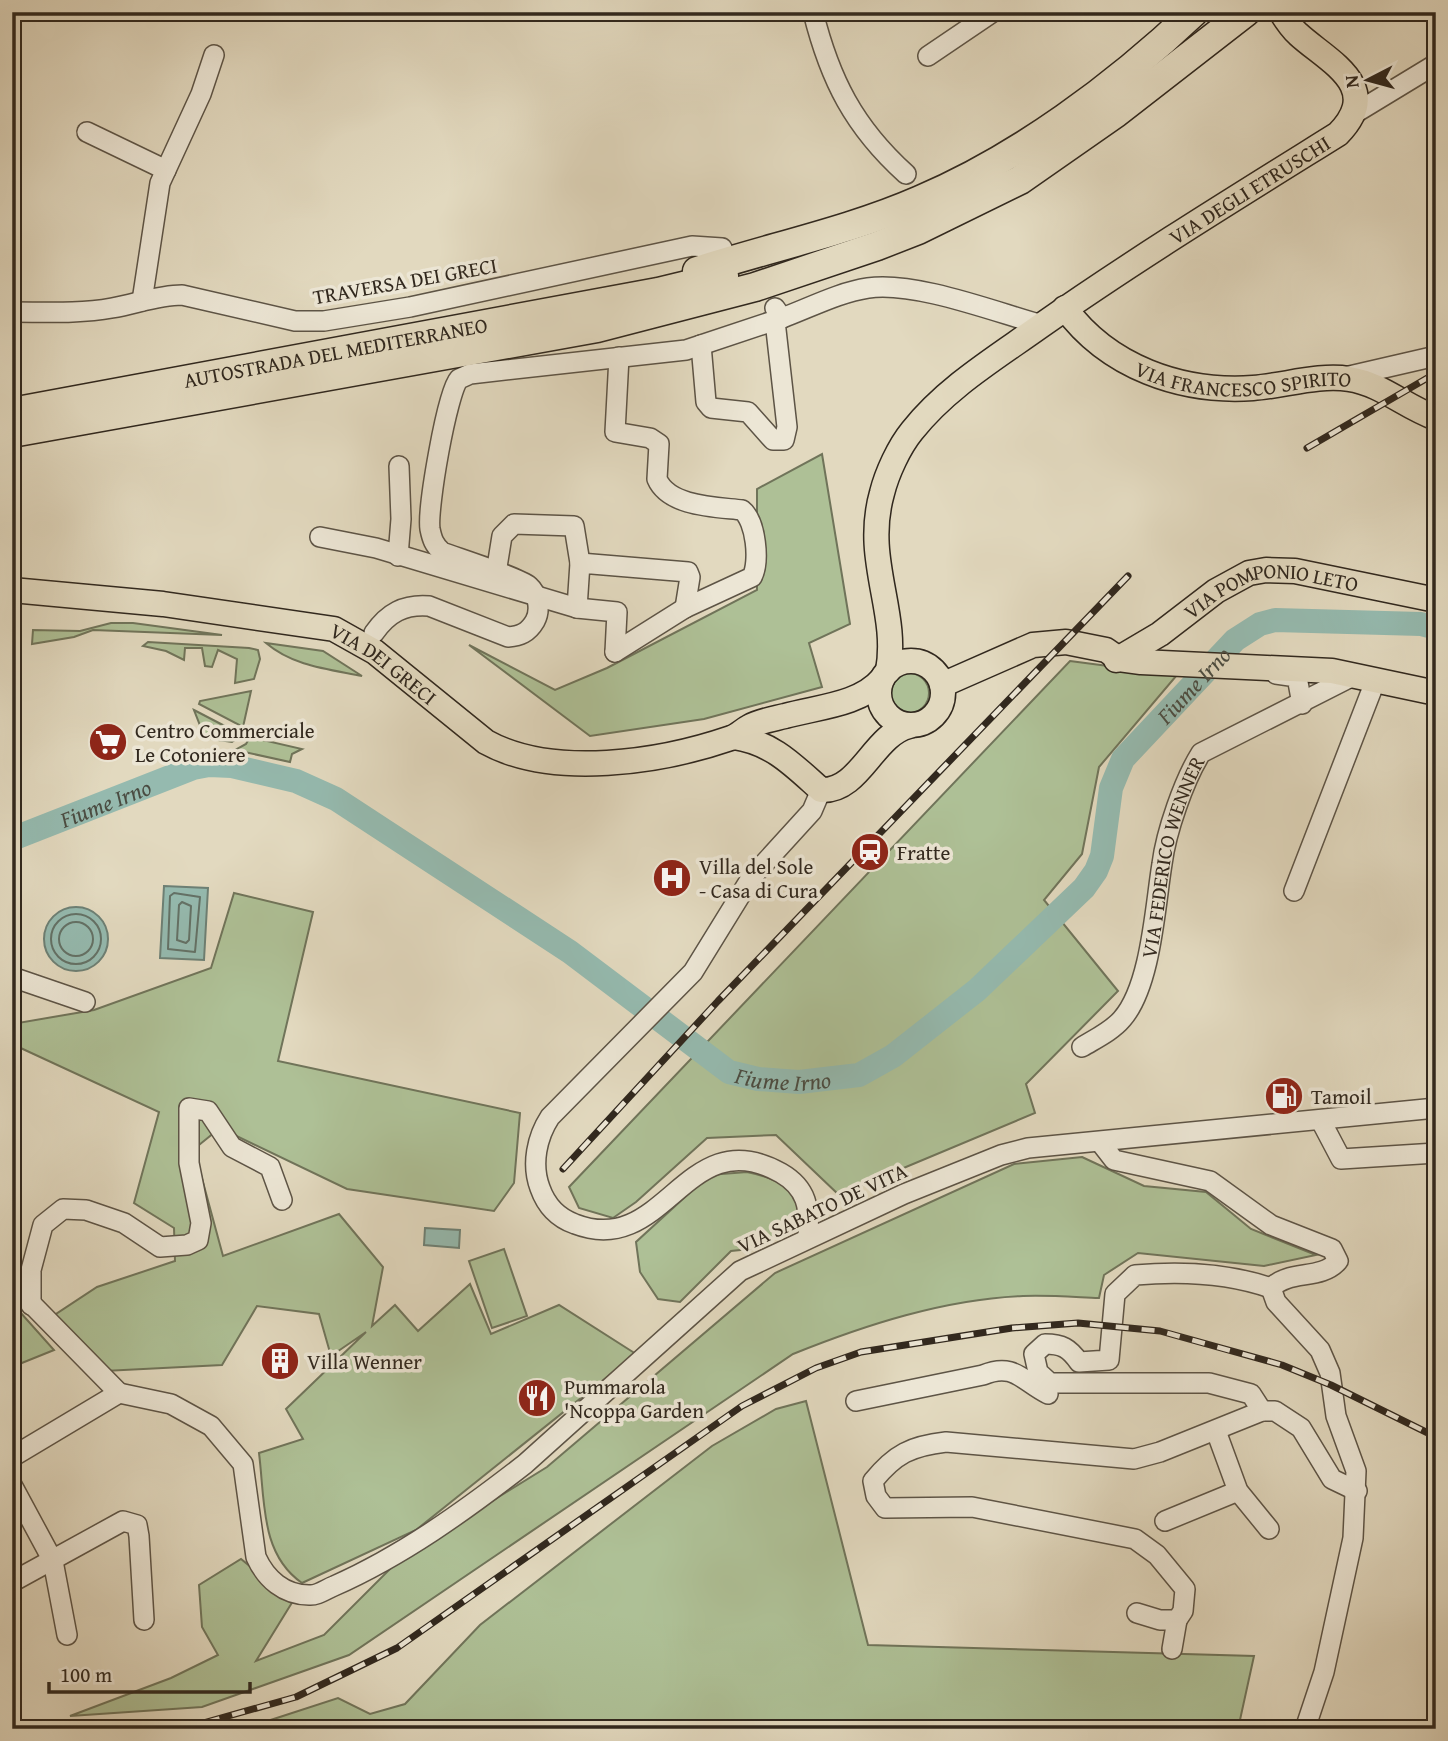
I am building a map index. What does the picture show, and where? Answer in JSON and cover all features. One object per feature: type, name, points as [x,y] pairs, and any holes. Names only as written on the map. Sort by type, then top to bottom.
[{"type":"highway","points":[[658,292],[695,271],[919,201],[992,164],[1117,81],[1194,12]]},
{"type":"highway","name":"AUTOSTRADA DEL MEDITERRANEO","points":[[12,412],[658,292],[799,256],[924,211],[990,177],[1062,134],[1122,92],[1218,12]]},
{"type":"highway","points":[[597,328],[755,287],[877,246],[954,214],[1020,180],[1116,113],[1245,12]]},
{"type":"highway","points":[[597,328],[639,326],[769,295],[870,261],[991,209],[1055,170],[1126,121],[1262,12]]},
{"type":"highway","name":"AUTOSTRADA DEL MEDITERRANEO","points":[[12,433],[597,328]]},
{"type":"main road","points":[[1286,20],[1331,57],[1347,74],[1353,88],[1352,115]]},
{"type":"main road","name":"VIA DEGLI ETRUSCHI","points":[[1065,308],[1338,134],[1352,115]]},
{"type":"main road","points":[[909,726],[894,720],[883,709],[879,694],[885,675],[889,626],[875,554],[876,519],[891,469],[910,433],[930,410],[974,373],[1065,308]]},
{"type":"main road","name":"VIA FRANCESCO SPIRITO","points":[[1065,308],[1102,348],[1142,372],[1196,384],[1250,389],[1336,378],[1384,389],[1436,418]]},
{"type":"main road","name":"VIA POMPONIO LETO","points":[[1130,661],[1216,591],[1250,573],[1266,570],[1295,571],[1436,600]]},
{"type":"main road","name":"VIA DEI GRECI","points":[[12,576],[165,590],[321,611],[354,621],[374,633],[489,727],[535,748],[622,760]]},
{"type":"main road","name":"VIA DEI GRECI","points":[[12,590],[163,604],[334,629],[368,647],[486,742],[502,751],[575,765],[602,765],[734,737],[751,726],[868,693],[885,675]]},
{"type":"main road","points":[[942,685],[993,664],[1009,653],[1033,645],[1066,642],[1106,650],[1130,661],[1366,677],[1436,693]]},
{"type":"main road","points":[[734,737],[755,740],[782,755],[821,790],[842,786],[897,729],[928,721],[936,714],[944,695],[938,676],[924,663],[904,662],[885,675]]},
{"type":"main road","name":"VIA DEI GRECI","points":[[782,755],[777,736],[782,728],[838,708],[842,702]]},
{"type":"street","points":[[813,12],[828,64],[849,108],[877,148],[906,174]]},
{"type":"street","points":[[928,56],[993,12]]},
{"type":"street","points":[[142,301],[152,226],[166,170],[201,94],[214,55]]},
{"type":"street","points":[[1352,115],[1436,64]]},
{"type":"street","points":[[88,132],[166,170]]},
{"type":"street","name":"TRAVERSA DEI GRECI","points":[[12,312],[67,313],[165,295],[182,295],[295,321],[324,321],[410,307],[692,246],[722,248]]},
{"type":"street","points":[[374,633],[395,611],[416,605],[429,606],[508,637],[519,636],[530,629],[537,618],[537,597],[526,584],[442,552],[434,546],[430,518],[454,384],[470,374],[701,345],[777,316],[867,288],[885,287],[931,294],[1042,325]]},
{"type":"street","points":[[701,345],[706,402],[711,408],[748,412],[773,440],[784,440],[787,428],[777,316]]},
{"type":"street","points":[[1336,378],[1436,356]]},
{"type":"street","points":[[320,537],[355,542],[577,608],[617,612],[615,652],[685,608],[752,577],[755,566],[752,524],[743,510],[694,504],[666,491],[657,478],[659,444],[650,438],[615,432],[619,357]]},
{"type":"street","points":[[398,556],[401,519],[399,466]]},
{"type":"street","points":[[496,573],[502,536],[514,524],[574,526],[580,563],[577,608]]},
{"type":"street","points":[[580,563],[688,572],[685,608]]},
{"type":"street","points":[[1241,667],[1261,674],[1295,676],[1301,704]]},
{"type":"street","points":[[1294,891],[1366,677]]},
{"type":"street","name":"VIA FEDERICO WENNER","points":[[1082,1047],[1122,1019],[1139,982],[1151,941],[1162,861],[1195,762],[1209,748],[1301,704],[1366,677]]},
{"type":"street","points":[[821,790],[812,811],[756,871],[693,972],[563,1101],[542,1129],[536,1154],[537,1181],[549,1206],[568,1222],[596,1231],[625,1228],[639,1222],[694,1174],[719,1164],[742,1163],[773,1169],[840,1222]]},
{"type":"street","points":[[12,976],[85,1002]]},
{"type":"street","points":[[31,1305],[32,1270],[43,1225],[62,1209],[86,1210],[124,1223],[160,1247],[187,1245],[198,1240],[201,1223],[189,1163],[189,1108],[208,1111],[232,1147],[270,1167],[282,1200]]},
{"type":"street","name":"VIA SABATO DE VITA","points":[[119,1393],[172,1404],[211,1426],[243,1464],[256,1557],[262,1570],[285,1591],[312,1596],[372,1569],[488,1493],[525,1464],[720,1286],[760,1259],[840,1222],[1001,1155],[1028,1148],[1436,1108]]},
{"type":"street","points":[[1321,1121],[1341,1159],[1436,1153]]},
{"type":"street","points":[[1100,1142],[1114,1160],[1164,1174],[1210,1181],[1271,1225],[1332,1249],[1338,1261],[1329,1271],[1278,1281],[1271,1288]]},
{"type":"street","points":[[805,1194],[810,1214],[808,1236]]},
{"type":"street","points":[[1271,1288],[1245,1279],[1202,1275],[1135,1275],[1115,1294],[1109,1360],[1079,1362],[1070,1350],[1059,1344],[1045,1344],[1034,1354],[1038,1372],[1050,1383],[1209,1383],[1280,1399],[1289,1404],[1332,1479],[1357,1491]]},
{"type":"street","points":[[12,1284],[119,1393],[12,1457]]},
{"type":"street","points":[[1271,1288],[1276,1302],[1320,1350],[1330,1373],[1336,1416],[1356,1471],[1353,1538],[1324,1672],[1305,1729]]},
{"type":"street","points":[[856,1401],[982,1375],[994,1370],[1013,1372],[1050,1395],[1070,1393],[1080,1384]]},
{"type":"street","points":[[1251,1394],[1262,1411]]},
{"type":"street","points":[[1172,1649],[1177,1620],[1183,1611],[1185,1589],[1157,1555],[1135,1539],[972,1507],[885,1508],[876,1496],[873,1482],[886,1466],[916,1445],[946,1442],[1134,1459],[1216,1431],[1262,1411],[1287,1416],[1301,1428]]},
{"type":"street","points":[[1216,1431],[1238,1491],[1269,1529]]},
{"type":"street","points":[[12,1485],[53,1561],[67,1635]]},
{"type":"street","points":[[1165,1521],[1238,1491]]},
{"type":"street","points":[[12,1582],[123,1521],[131,1521],[136,1525],[139,1536],[144,1620]]},
{"type":"street","points":[[1138,1614],[1160,1620],[1177,1620]]},
{"type":"green space","points":[[822,454],[850,624],[809,643],[822,687],[704,719],[590,736],[469,645],[555,690],[607,668],[757,590],[757,489]]},
{"type":"green space","points":[[111,623],[133,623],[222,635],[93,630],[74,637],[32,644],[33,630],[80,631]]},
{"type":"green space","points":[[148,642],[249,648],[258,650],[260,659],[254,679],[235,683],[237,659],[218,650],[212,667],[205,666],[202,648],[185,648],[184,660],[166,651],[143,646]]},
{"type":"green space","points":[[266,643],[323,651],[362,676],[299,662]]},
{"type":"green space","points":[[1070,661],[1177,675],[1099,767],[1082,854],[1044,900],[1118,991],[1026,1084],[1035,1113],[839,1195],[776,1135],[707,1138],[636,1202],[613,1218],[579,1208],[569,1187]]},
{"type":"green space","points":[[909,673],[923,679],[929,693],[923,707],[909,713],[895,707],[889,693],[895,679]]},
{"type":"green space","points":[[251,691],[243,727],[199,704],[200,701]]},
{"type":"green space","points":[[194,710],[242,735],[232,742],[205,738]]},
{"type":"green space","points":[[250,737],[302,749],[292,754],[290,762],[235,750],[246,744]]},
{"type":"green space","points":[[234,893],[313,912],[278,1061],[520,1113],[514,1183],[494,1211],[347,1189],[220,1128],[194,1149],[223,1256],[339,1214],[383,1267],[372,1326],[395,1305],[418,1331],[470,1284],[491,1334],[559,1305],[636,1354],[416,1530],[302,1583],[288,1571],[272,1542],[264,1507],[259,1453],[303,1439],[286,1409],[366,1332],[331,1356],[319,1314],[257,1306],[222,1365],[104,1371],[50,1318],[97,1287],[175,1261],[174,1228],[134,1203],[159,1112],[12,1044],[12,1024],[94,1010],[211,968]]},
{"type":"green space","points":[[1082,1157],[1144,1186],[1206,1192],[1251,1229],[1316,1255],[1264,1266],[1138,1253],[1104,1275],[1099,1298],[1023,1296],[964,1302],[906,1315],[820,1343],[793,1354],[349,1655],[202,1707],[70,1716],[171,1678],[218,1655],[202,1627],[199,1585],[241,1559],[293,1601],[256,1661],[324,1635],[403,1556],[547,1467],[775,1273],[1014,1164]]},
{"type":"green space","points":[[747,1172],[767,1177],[789,1190],[804,1215],[793,1226],[750,1249],[731,1251],[680,1302],[658,1299],[640,1272],[636,1242],[709,1175]]},
{"type":"green space","points":[[504,1249],[527,1316],[492,1328],[469,1261]]},
{"type":"green space","points":[[12,1303],[54,1350],[12,1367]]},
{"type":"green space","points":[[806,1401],[868,1645],[1254,1656],[1238,1729],[243,1729],[338,1698],[370,1714],[405,1704],[480,1625],[712,1446],[776,1409]]},
{"type":"water","points":[[164,886],[208,888],[204,960],[160,958]]},
{"type":"water","points":[[70,907],[82,907],[99,916],[106,927],[106,951],[99,962],[82,971],[70,971],[58,966],[49,957],[44,945],[44,933],[49,921],[58,912]]},
{"type":"water","points":[[425,1228],[460,1230],[459,1248],[424,1245]]},
{"type":"waterway","name":"Fiume Irno","points":[[12,839],[193,768],[209,765],[232,766],[296,781],[336,799],[570,952],[729,1072],[758,1079],[799,1082],[859,1075],[893,1056],[977,990],[1084,888],[1096,871],[1102,856],[1111,788],[1123,759],[1235,640],[1260,624],[1275,620],[1421,624],[1436,628]]},
{"type":"railway","points":[[1307,448],[1436,373]]},
{"type":"railway","points":[[563,1169],[718,1001],[1128,576]]},
{"type":"railway","points":[[182,1729],[296,1697],[397,1648],[742,1406],[816,1368],[861,1352],[1012,1328],[1078,1323],[1160,1331],[1282,1365],[1331,1385],[1436,1437]]},
{"type":"place","name":"Centro Commerciale Le Cotoniere","points":[[108,742]]},
{"type":"place","name":"Fratte","points":[[870,852]]},
{"type":"place","name":"Villa del Sole - Casa di Cura","points":[[672,878]]},
{"type":"place","name":"Tamoil","points":[[1284,1096]]},
{"type":"place","name":"Villa Wenner","points":[[280,1361]]},
{"type":"place","name":"Pummarola 'Ncoppa Garden","points":[[537,1398]]}]
